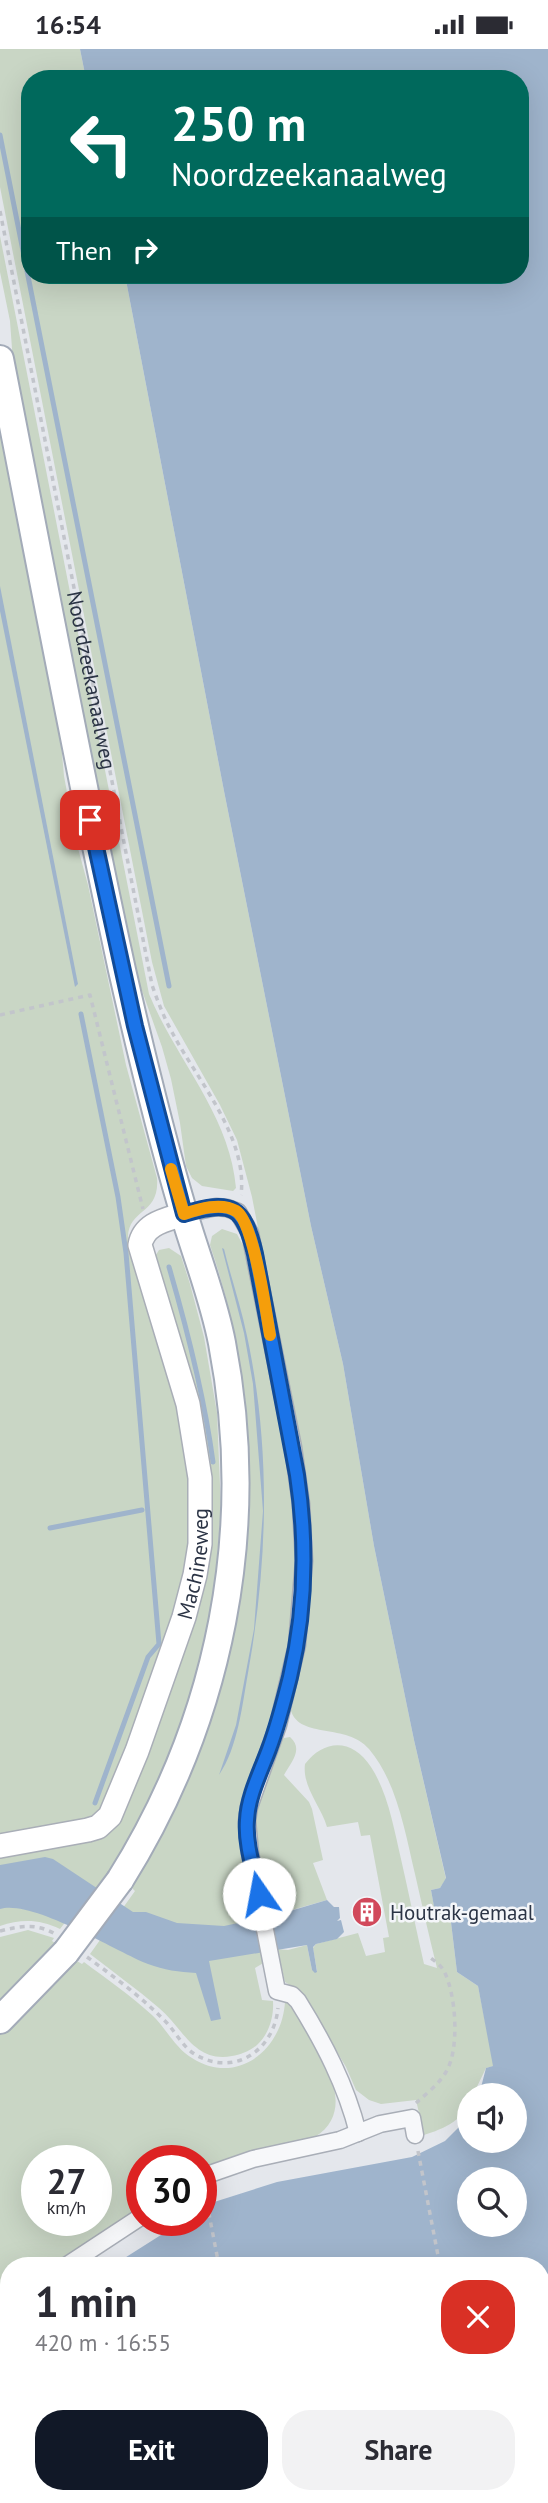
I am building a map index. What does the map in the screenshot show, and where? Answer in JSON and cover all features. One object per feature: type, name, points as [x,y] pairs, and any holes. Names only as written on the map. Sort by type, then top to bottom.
[{"type":"main road","name":"Noordzeekanaalweg","points":[[0,359],[98,863],[135,1026],[184,1214],[214,1311],[228,1378],[235,1449],[234,1542],[221,1635],[202,1708],[171,1786],[120,1880],[0,2020]]},
{"type":"street","points":[[148,1228],[184,1214],[216,1207],[227,1208],[238,1212],[250,1233],[255,1254],[293,1447],[304,1542],[300,1621],[293,1665],[278,1725],[249,1807],[247,1821],[250,1853],[277,1991],[286,1992],[298,2001],[327,2050],[344,2085],[358,2133]]},
{"type":"street","name":"Machineweg","points":[[0,1846],[88,1830],[98,1827],[110,1816],[172,1654],[195,1575],[201,1530],[197,1455],[183,1384],[141,1251],[141,1239],[148,1228]]},
{"type":"street","points":[[217,2177],[253,2159],[321,2144],[380,2124],[412,2118],[415,2135]]},
{"type":"street","points":[[80,2257],[126,2227]]},
{"type":"path","name":"Noordzeekanaalweg","points":[[0,211],[152,985],[173,1035],[214,1101],[230,1133],[242,1188],[238,1212]]},
{"type":"path","points":[[0,1015],[90,995],[148,1228]]},
{"type":"path","points":[[0,1931],[33,1926],[65,1944],[157,2013],[191,2052],[212,2061],[236,2061],[261,2048],[275,2028],[279,2006],[277,1991]]},
{"type":"path","points":[[412,2118],[411,2111],[416,2102],[446,2072],[454,2049],[454,2022],[447,1981],[439,1965],[428,1956]]},
{"type":"path","points":[[415,2135],[438,2257]]},
{"type":"path","points":[[213,2236],[217,2257]]},
{"type":"green space","points":[[0,49],[80,49],[84,70],[21,70],[21,284],[127,284],[311,1226],[343,1364],[374,1546],[446,1879],[440,1888],[431,1890],[435,1911],[444,1910],[450,1914],[457,1972],[478,1986],[494,2066],[486,2068],[479,2083],[457,2083],[457,2120],[424,2135],[416,2100],[381,2104],[369,2100],[356,2090],[346,2067],[302,1993],[285,1982],[277,1949],[288,1950],[307,1945],[312,1970],[317,1971],[313,1948],[316,1944],[358,1933],[366,1956],[385,1952],[383,1938],[389,1937],[370,1835],[361,1836],[358,1822],[327,1827],[306,1781],[305,1764],[321,1750],[339,1745],[356,1751],[364,1758],[382,1788],[393,1824],[424,1964],[437,1968],[399,1808],[379,1762],[360,1741],[304,1725],[296,1720],[291,1711],[307,1636],[312,1577],[313,1543],[301,1451],[252,1197],[237,1140],[164,1006],[152,962],[0,187]]},
{"type":"green space","points":[[0,236],[149,994],[224,1136],[232,1161],[236,1188],[233,1191],[202,1186],[192,1178],[186,1166],[171,1079],[140,985],[107,847],[14,376],[10,321],[0,272]]},
{"type":"green space","points":[[0,413],[59,720],[64,776],[76,841],[88,885],[126,1065],[157,1178],[154,1199],[133,1221],[128,1237],[181,1408],[193,1501],[187,1581],[117,1781],[96,1818],[0,1839]]},
{"type":"green space","points":[[222,1229],[237,1234],[245,1249],[288,1472],[294,1526],[295,1582],[292,1622],[283,1672],[243,1799],[239,1821],[242,1850],[265,1962],[255,1968],[262,2000],[273,2001],[273,2013],[268,2030],[257,2045],[238,2055],[219,2057],[208,2054],[190,2042],[159,2008],[90,1954],[135,1891],[132,1888],[135,1878],[199,1749],[219,1690],[239,1601],[246,1549],[249,1448],[237,1346],[210,1245],[212,1236]]},
{"type":"green space","points":[[169,1248],[181,1256],[190,1284],[204,1337],[217,1413],[221,1509],[213,1609],[181,1732],[130,1842],[96,1889],[92,1887],[60,1929],[30,1921],[0,1926],[0,1855],[107,1833],[114,1827],[204,1574],[154,1258],[159,1250]]},
{"type":"green space","points":[[290,1737],[296,1751],[284,1775],[309,1802],[312,1809],[323,1860],[313,1863],[327,1900],[271,1916],[257,1856],[254,1820],[261,1791],[280,1743],[284,1738]]},
{"type":"green space","points":[[28,1930],[54,1938],[52,1941],[55,1943],[49,1954],[0,2005],[0,1937]]},
{"type":"green space","points":[[77,1961],[82,1964],[84,1962],[127,1994],[152,2015],[186,2054],[209,2066],[225,2068],[241,2065],[255,2058],[267,2048],[276,2034],[285,2001],[288,2002],[328,2071],[334,2089],[335,2107],[329,2123],[315,2137],[228,2158],[217,2163],[217,2145],[126,2145],[126,2218],[112,2227],[112,2145],[21,2145],[21,2236],[99,2236],[68,2257],[0,2257],[0,2034]]},
{"type":"water","points":[[80,49],[548,49],[548,2257],[126,2257],[159,2236],[217,2236],[217,2201],[277,2182],[412,2157],[445,2141],[457,2129],[457,2153],[527,2153],[527,2083],[482,2083],[486,2068],[493,2066],[478,1986],[457,1972],[450,1914],[444,1910],[435,1912],[431,1890],[440,1888],[446,1878],[374,1546],[343,1364],[311,1226],[127,284],[529,284],[529,70],[84,70]]},
{"type":"water","points":[[0,586],[78,984],[75,987],[0,611]]},
{"type":"water","points":[[222,1248],[242,1314],[255,1378],[264,1505],[260,1589],[248,1673],[235,1739],[219,1775],[236,1725],[254,1629],[263,1511],[253,1384],[244,1333]]},
{"type":"water","points":[[45,1857],[53,1859],[133,1912],[146,1912],[177,1923],[224,1926],[327,1900],[334,1907],[339,1907],[340,1918],[337,1921],[341,1920],[344,1932],[337,1939],[313,1947],[315,1973],[307,1945],[209,1961],[221,2019],[211,2021],[196,1973],[148,1964],[74,1928],[32,1912],[14,1908],[0,1909],[0,1865]]},
{"type":"waterway","points":[[0,135],[21,241]]},
{"type":"waterway","points":[[30,284],[169,986]]},
{"type":"waterway","points":[[81,1014],[118,1197],[126,1253],[159,1644],[148,1657],[95,1803]]},
{"type":"waterway","points":[[169,1267],[195,1364],[213,1462]]},
{"type":"waterway","points":[[50,1528],[142,1510]]},
{"type":"slow traffic","points":[[171,1169],[184,1214],[216,1207],[227,1208],[238,1212],[245,1221],[255,1254],[270,1335]]},
{"type":"place","name":"Houtrak-gemaal","points":[[367,1912]]},
{"type":"route","points":[[90,820],[135,1026],[184,1214],[216,1207],[227,1208],[238,1212],[245,1221],[255,1254],[293,1447],[303,1533],[300,1621],[291,1675],[278,1725],[249,1807],[248,1837],[259,1894]]}]
